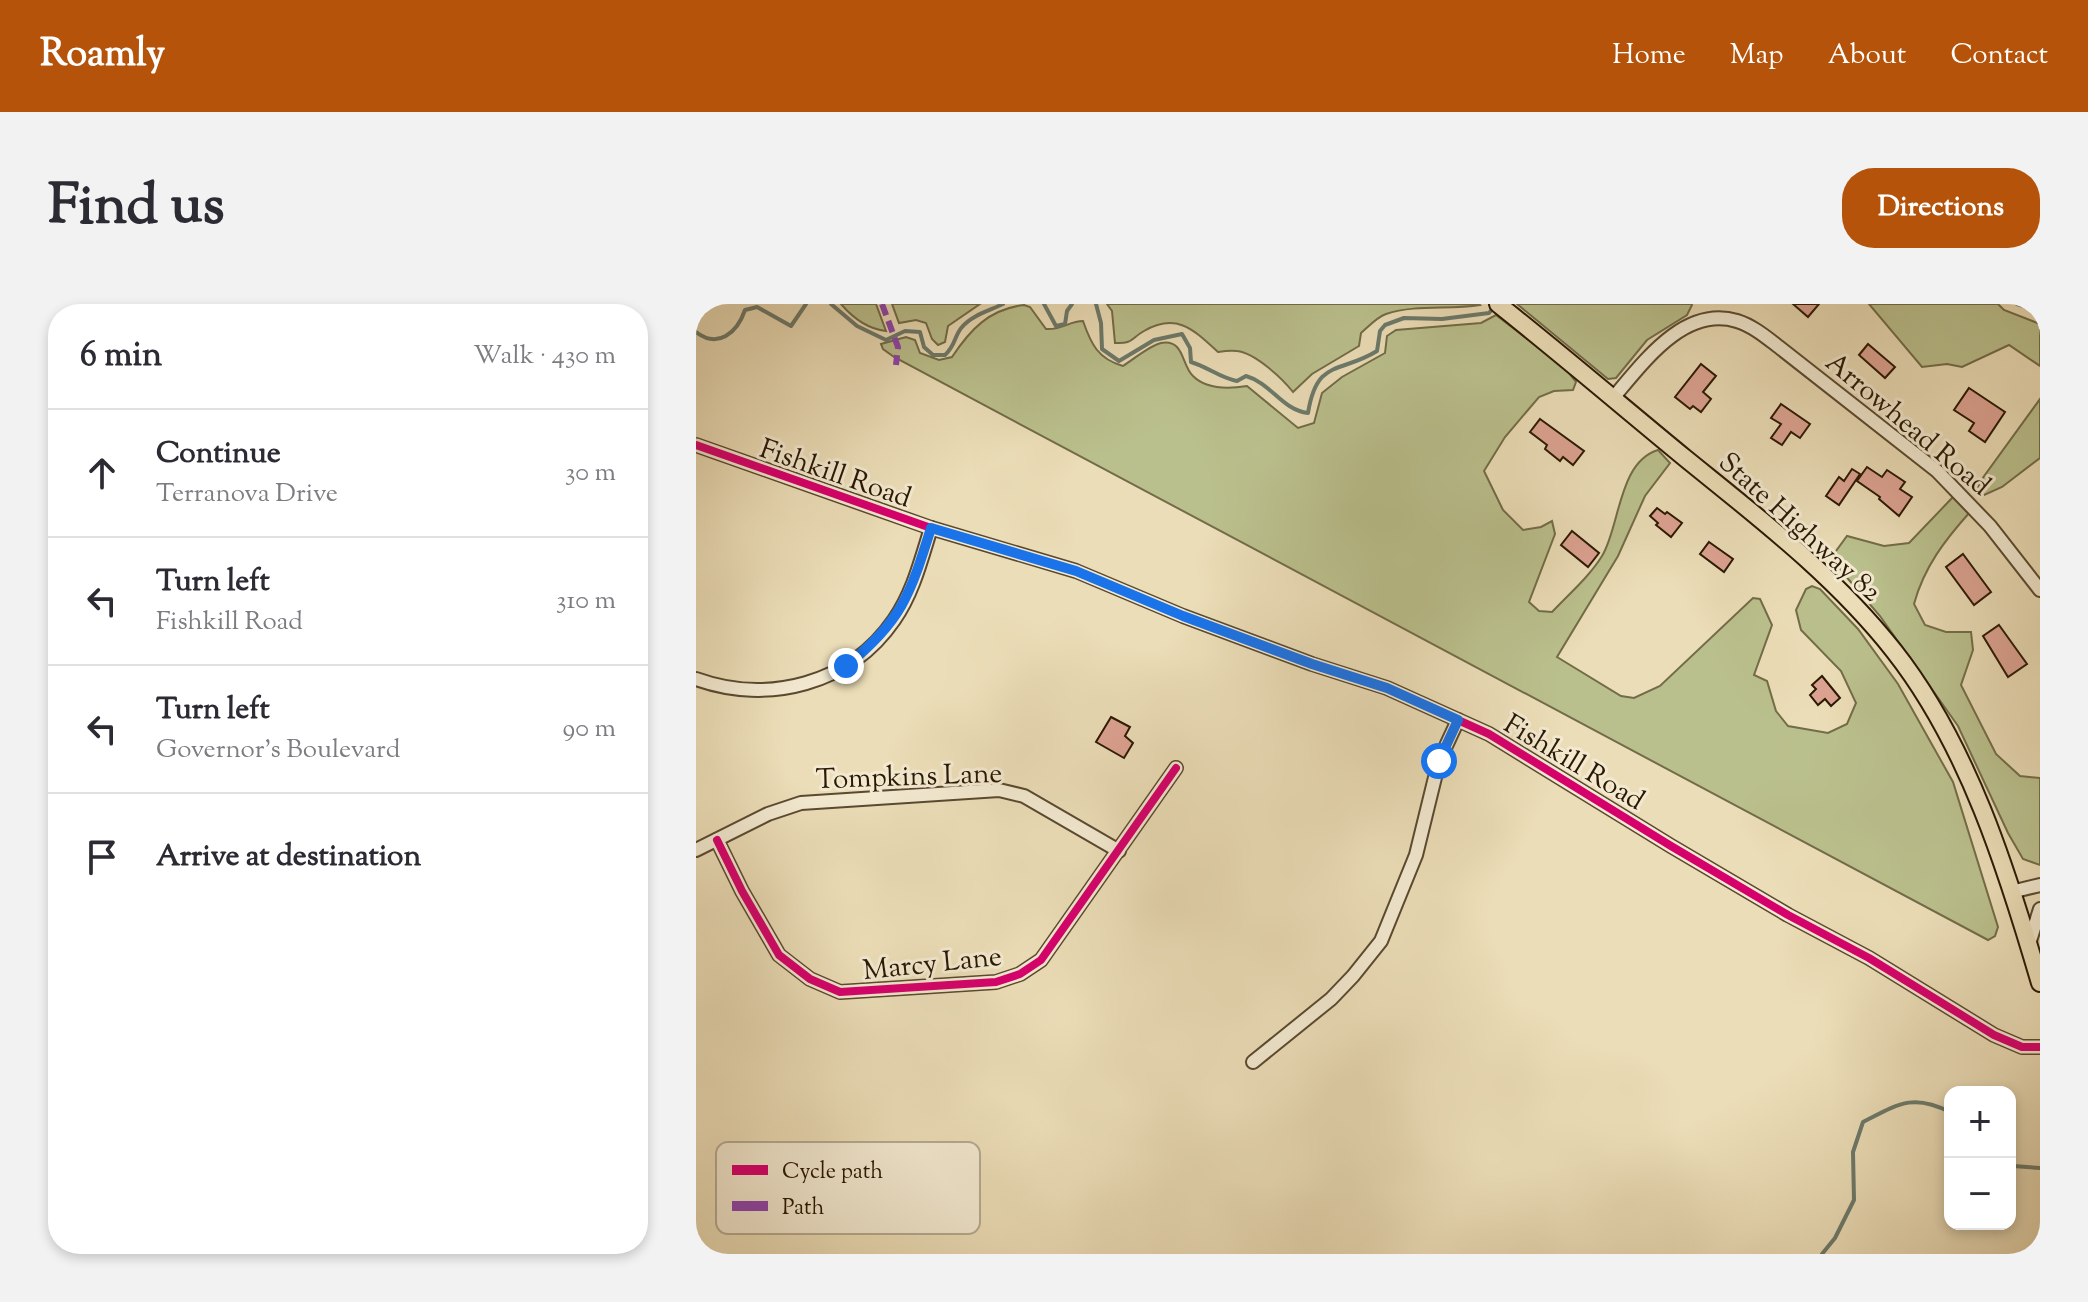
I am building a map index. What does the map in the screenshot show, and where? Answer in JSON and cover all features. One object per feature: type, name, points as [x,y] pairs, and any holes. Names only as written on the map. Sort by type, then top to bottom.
[{"type":"main road","name":"State Highway 82","points":[[1498,304],[1815,566],[1858,609],[1895,653],[1956,751],[2011,892],[2040,983]]},
{"type":"street","name":"Arrowhead Road","points":[[1613,398],[1653,353],[1684,327],[1709,318],[1738,321],[1769,339],[1937,471],[1990,526],[2040,590]]},
{"type":"street","name":"Fishkill Road","points":[[696,445],[931,528],[1076,571],[1183,616],[1387,688],[1489,734],[1671,846],[1788,915],[1869,958],[1994,1035],[2022,1047],[2040,1047]]},
{"type":"street","points":[[696,679],[717,687],[781,690],[816,682],[846,666],[872,645],[894,620],[914,584],[931,528]]},
{"type":"street","points":[[1253,1062],[1331,999],[1381,941],[1416,855],[1439,761],[1458,720]]},
{"type":"street","name":"Marcy Lane","points":[[717,840],[779,955],[810,979],[840,992],[996,982],[1020,974],[1041,960],[1176,768]]},
{"type":"street","name":"Tompkins Lane","points":[[696,850],[768,814],[801,803],[999,790],[1024,796],[1119,851]]},
{"type":"street","points":[[2011,892],[2040,885]]},
{"type":"street","points":[[2028,947],[2040,909]]},
{"type":"green space","points":[[841,304],[876,304],[886,331],[861,322]]},
{"type":"green space","points":[[892,304],[980,304],[948,326],[945,342],[938,345],[926,323],[916,320],[899,323]]},
{"type":"green space","points":[[1107,304],[1480,305],[1409,309],[1383,315],[1361,333],[1359,346],[1312,374],[1293,392],[1275,373],[1252,356],[1237,351],[1218,352],[1193,331],[1176,323],[1156,326],[1128,342],[1115,343],[1112,311]]},
{"type":"green space","points":[[1517,304],[1692,305],[1687,315],[1647,340],[1616,378],[1608,379]]},
{"type":"green space","points":[[1869,304],[1998,304],[2004,310],[2040,324],[2040,366],[2009,345],[1962,367],[1947,364],[1922,367]]},
{"type":"green space","points":[[1024,305],[1030,307],[1046,329],[1083,321],[1101,355],[1123,366],[1156,345],[1174,345],[1182,354],[1189,371],[1199,381],[1218,387],[1247,386],[1298,428],[1314,423],[1322,393],[1342,377],[1385,353],[1387,336],[1396,330],[1481,323],[1496,315],[1564,367],[1576,382],[1573,390],[1554,391],[1539,397],[1505,437],[1484,471],[1503,510],[1523,530],[1541,527],[1552,521],[1555,534],[1529,602],[1539,611],[1552,612],[1602,556],[1627,481],[1635,468],[1645,457],[1658,450],[1670,463],[1645,496],[1618,556],[1557,657],[1621,696],[1634,698],[1660,686],[1753,598],[1760,599],[1772,625],[1754,675],[1767,681],[1776,711],[1788,726],[1828,733],[1847,724],[1856,703],[1841,671],[1801,630],[1796,610],[1806,589],[1812,586],[1820,589],[1858,629],[1898,684],[1953,782],[1998,927],[1995,936],[1988,940],[894,357],[881,344],[906,337],[915,340],[920,353],[939,360],[952,357],[982,322],[1001,311]]},
{"type":"green space","points":[[2040,399],[2040,458],[2002,487],[1982,496],[1978,487],[1982,479]]},
{"type":"green space","points":[[1953,497],[1970,512],[1936,555],[1923,578],[1914,604],[1925,625],[1946,632],[1971,632],[1973,650],[1961,685],[1996,754],[2020,776],[2040,778],[2040,865],[2023,859],[1958,726],[1880,616],[1837,566],[1836,551],[1847,536],[1884,546],[1909,543]]},
{"type":"building","points":[[1793,304],[1819,304],[1808,317]]},
{"type":"building","points":[[1868,344],[1895,367],[1885,378],[1859,355]]},
{"type":"building","points":[[1701,364],[1716,376],[1703,392],[1711,399],[1701,412],[1693,406],[1690,409],[1675,397]]},
{"type":"building","points":[[1969,388],[2005,412],[1985,442],[1969,431],[1974,423],[1954,410]]},
{"type":"building","points":[[1781,404],[1810,424],[1800,438],[1791,432],[1782,445],[1771,438],[1781,424],[1771,418]]},
{"type":"building","points":[[1540,419],[1584,451],[1573,465],[1563,457],[1560,461],[1545,449],[1547,445],[1530,432]]},
{"type":"building","points":[[1867,467],[1882,477],[1887,470],[1905,482],[1900,489],[1912,497],[1899,516],[1880,497],[1857,481]]},
{"type":"building","points":[[1852,469],[1860,474],[1839,505],[1826,496],[1839,477],[1844,481]]},
{"type":"building","points":[[1657,508],[1682,523],[1671,537],[1650,516]]},
{"type":"building","points":[[1572,531],[1599,553],[1588,567],[1561,545]]},
{"type":"building","points":[[1709,542],[1733,559],[1724,572],[1700,554]]},
{"type":"building","points":[[1963,554],[1991,592],[1974,605],[1946,567]]},
{"type":"building","points":[[1999,625],[2027,664],[2008,677],[1983,636]]},
{"type":"building","points":[[1822,676],[1840,698],[1831,706],[1825,699],[1818,705],[1810,695],[1816,689],[1812,685]]},
{"type":"building","points":[[1111,717],[1130,727],[1125,736],[1133,743],[1124,758],[1096,742]]},
{"type":"waterway","points":[[696,332],[704,337],[719,339],[732,332],[745,310],[757,307],[791,326],[806,304]]},
{"type":"waterway","points":[[831,304],[857,326],[886,340],[905,331],[920,332],[924,347],[933,355],[945,355],[966,323],[1003,304]]},
{"type":"waterway","points":[[1044,304],[1056,326],[1065,324],[1067,311],[1072,304]]},
{"type":"waterway","points":[[1096,304],[1101,323],[1102,349],[1119,361],[1154,340],[1182,334],[1190,348],[1191,362],[1231,380],[1237,381],[1246,376],[1255,379],[1291,407],[1308,413],[1317,383],[1332,370],[1377,351],[1380,331],[1385,325],[1404,318],[1442,319],[1489,313],[1494,307]]},
{"type":"waterway","points":[[2017,304],[2040,311]]},
{"type":"waterway","points":[[1822,1254],[1835,1238],[1854,1200],[1853,1152],[1863,1122],[1906,1103],[1926,1103],[1944,1109]]},
{"type":"waterway","points":[[2016,1166],[2040,1168]]},
{"type":"marked path","points":[[882,304],[898,347],[896,365]]},
{"type":"cycle path","points":[[696,445],[931,528],[1076,571],[1183,616],[1387,688],[1489,734],[1671,846],[1788,915],[1869,958],[1994,1035],[2022,1047],[2040,1047]]},
{"type":"cycle path","points":[[717,840],[779,955],[810,979],[840,992],[996,982],[1020,974],[1041,960],[1176,768]]},
{"type":"route","points":[[846,666],[872,645],[894,620],[914,584],[931,528],[1076,571],[1183,616],[1387,688],[1458,720],[1439,761]]}]
